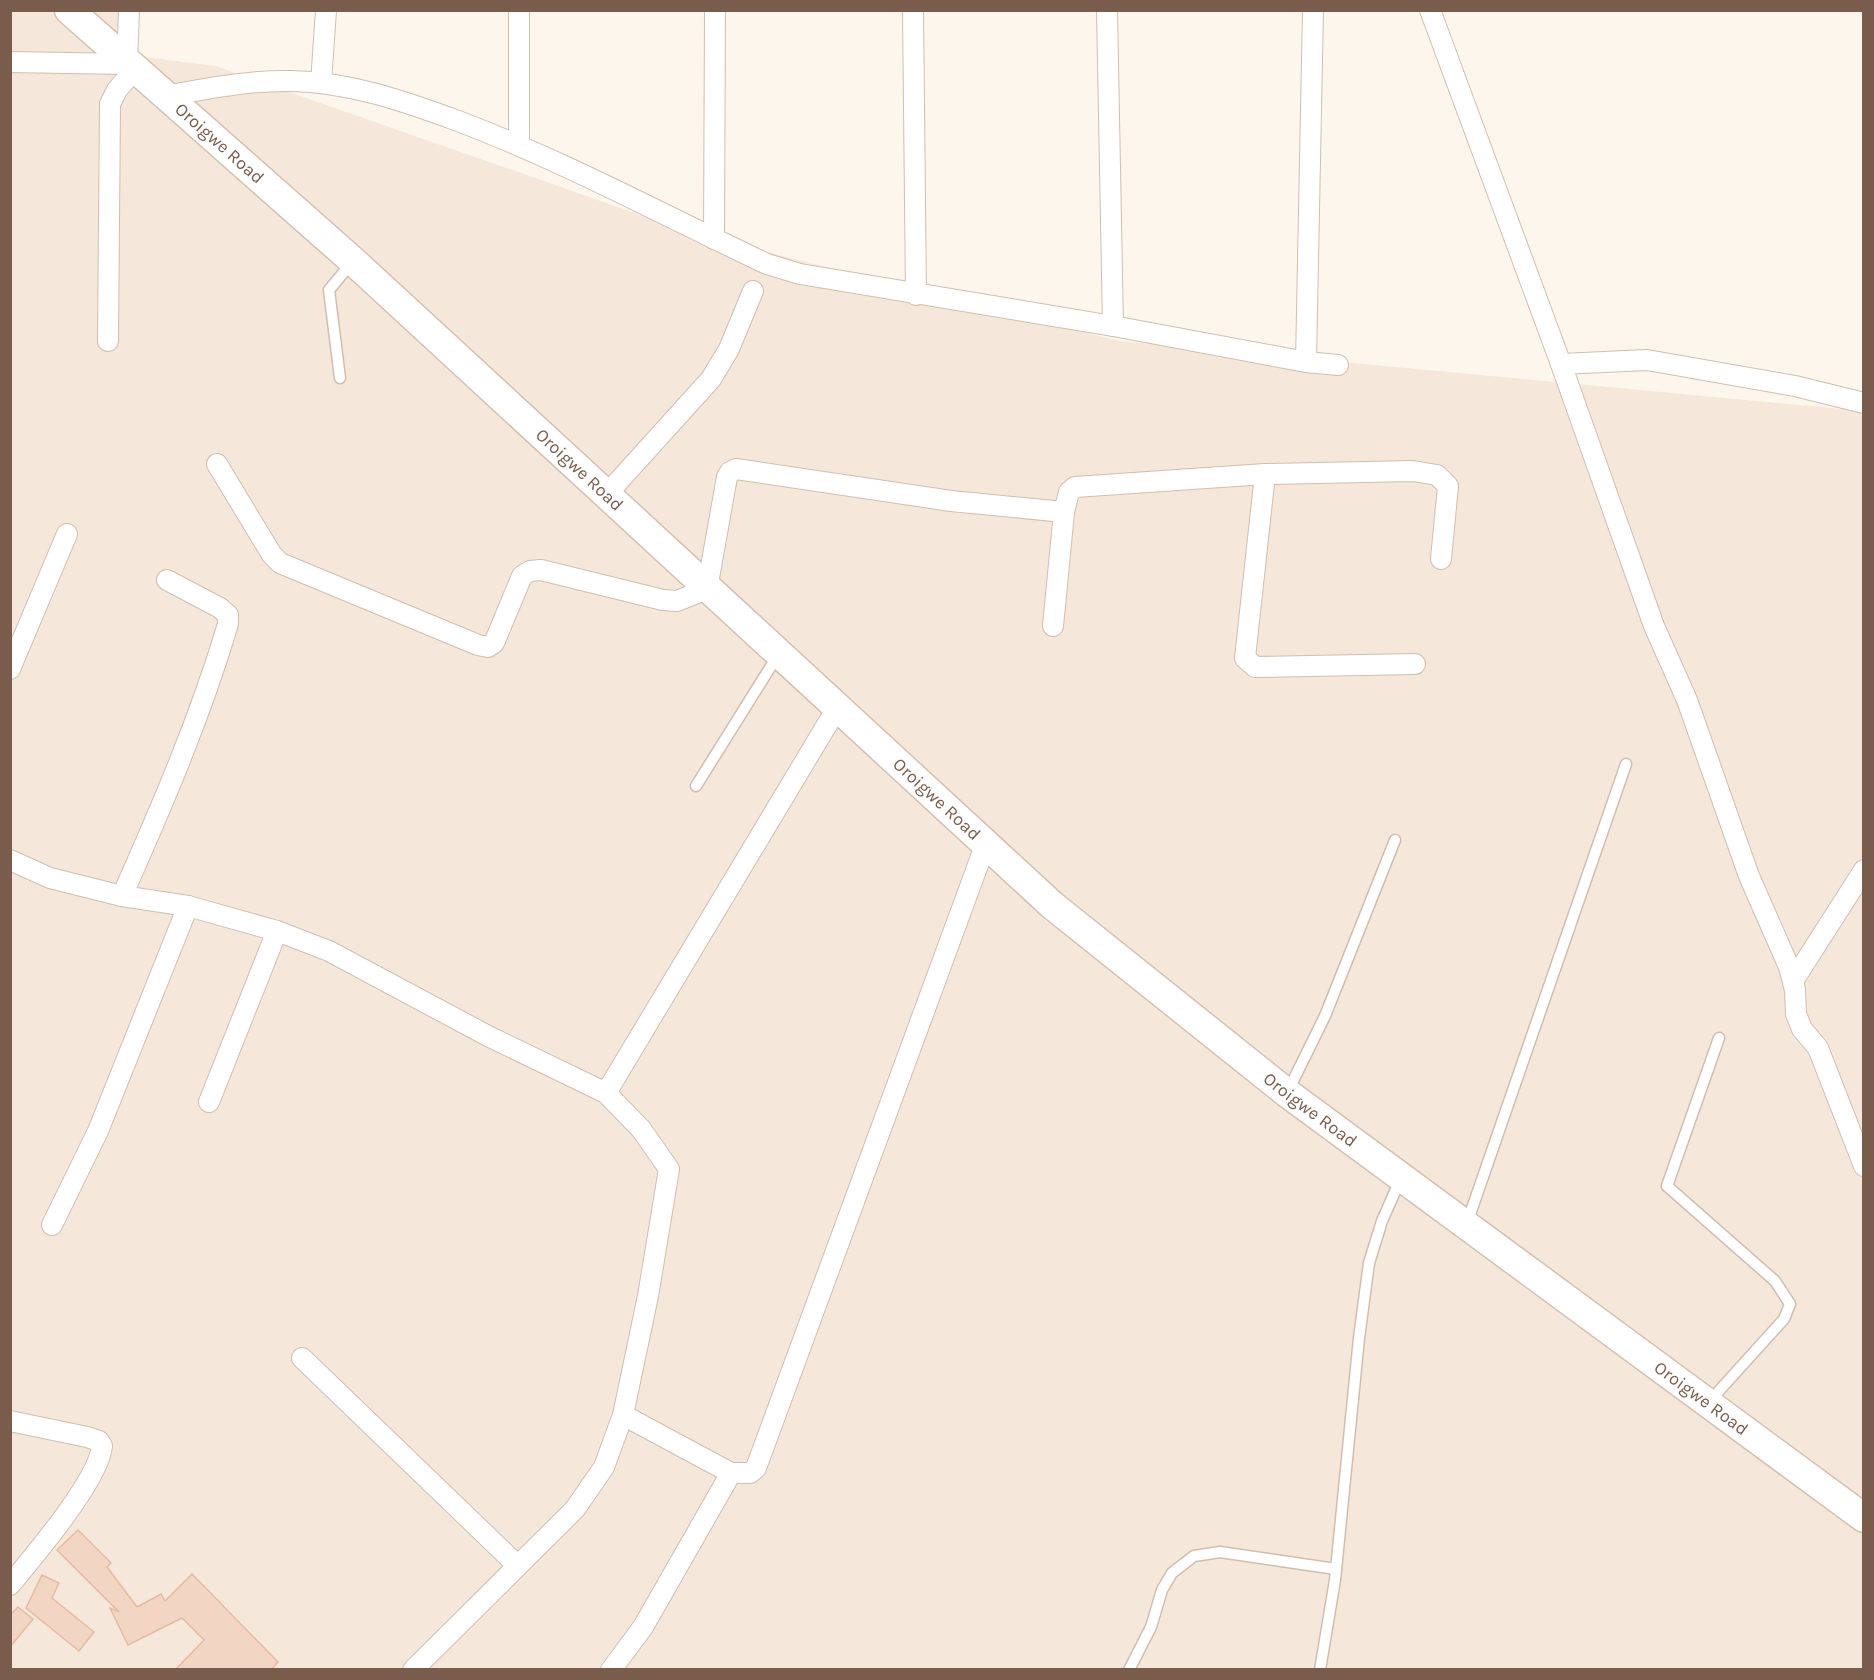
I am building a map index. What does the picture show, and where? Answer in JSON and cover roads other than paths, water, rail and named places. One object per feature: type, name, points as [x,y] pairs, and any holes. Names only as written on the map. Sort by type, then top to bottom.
[{"type":"street","name":"Oroigwe Road","points":[[69,10],[353,261],[985,846],[1052,905],[1287,1093],[1863,1518]]},
{"type":"street","points":[[108,341],[110,104],[131,67],[129,10]]},
{"type":"street","points":[[321,83],[326,10]]},
{"type":"street","points":[[519,10],[519,144]]},
{"type":"street","points":[[714,239],[715,10]]},
{"type":"street","points":[[913,10],[916,295]]},
{"type":"street","points":[[1107,10],[1113,326]]},
{"type":"street","points":[[1306,362],[1313,10]]},
{"type":"street","points":[[1430,10],[1561,364],[1654,627],[1688,700],[1749,876],[1793,981],[1796,1014],[1802,1029],[1818,1048],[1863,1166]]},
{"type":"street","points":[[10,62],[131,67]]},
{"type":"street","points":[[165,96],[220,87],[290,81],[321,83],[404,100],[519,144],[767,264],[800,274],[1113,326],[1306,362],[1338,365]]},
{"type":"street","points":[[606,495],[711,379],[729,349],[753,291]]},
{"type":"street","points":[[1561,364],[1647,360],[1795,386],[1863,403]]},
{"type":"street","points":[[217,464],[273,555],[280,562],[478,645],[488,647],[494,644],[522,576],[530,571],[541,570],[663,600],[677,601],[707,589],[727,477],[736,469],[951,501],[1064,512]]},
{"type":"street","points":[[1053,626],[1064,512],[1070,492],[1075,487],[1265,474],[1413,471],[1437,475],[1448,486],[1449,497],[1441,559]]},
{"type":"street","points":[[1265,474],[1245,658],[1248,663],[1255,667],[1415,664]]},
{"type":"street","points":[[10,669],[67,534]]},
{"type":"street","points":[[122,896],[169,791],[201,711],[228,624],[228,615],[220,608],[167,580]]},
{"type":"street","points":[[606,1093],[837,708]]},
{"type":"street","points":[[623,1415],[732,1473],[750,1473],[756,1468],[985,846]]},
{"type":"street","points":[[10,860],[50,878],[122,896],[188,906],[277,931],[329,951],[488,1036],[606,1093],[641,1129],[669,1169],[648,1296],[615,1443],[592,1488],[575,1509],[413,1670]]},
{"type":"street","points":[[1793,981],[1863,870]]},
{"type":"street","points":[[52,1225],[98,1131],[188,906]]},
{"type":"street","points":[[209,1102],[277,931]]},
{"type":"street","points":[[302,1358],[517,1565]]},
{"type":"street","points":[[10,1421],[87,1437],[99,1441],[102,1446],[94,1468],[67,1513],[10,1585]]},
{"type":"street","points":[[612,1670],[643,1627],[732,1473]]},
{"type":"lane","points":[[340,378],[329,290],[353,261]]},
{"type":"lane","points":[[696,786],[778,654]]},
{"type":"lane","points":[[1466,1226],[1626,764]]},
{"type":"lane","points":[[1287,1093],[1325,1016],[1395,840]]},
{"type":"lane","points":[[1708,1404],[1784,1319],[1790,1304],[1775,1281],[1667,1186],[1719,1038]]},
{"type":"lane","points":[[1320,1670],[1336,1569],[1359,1338],[1369,1263],[1382,1221],[1401,1178]]},
{"type":"lane","points":[[1129,1670],[1151,1627],[1162,1590],[1172,1573],[1194,1556],[1220,1552],[1336,1569]]}]
